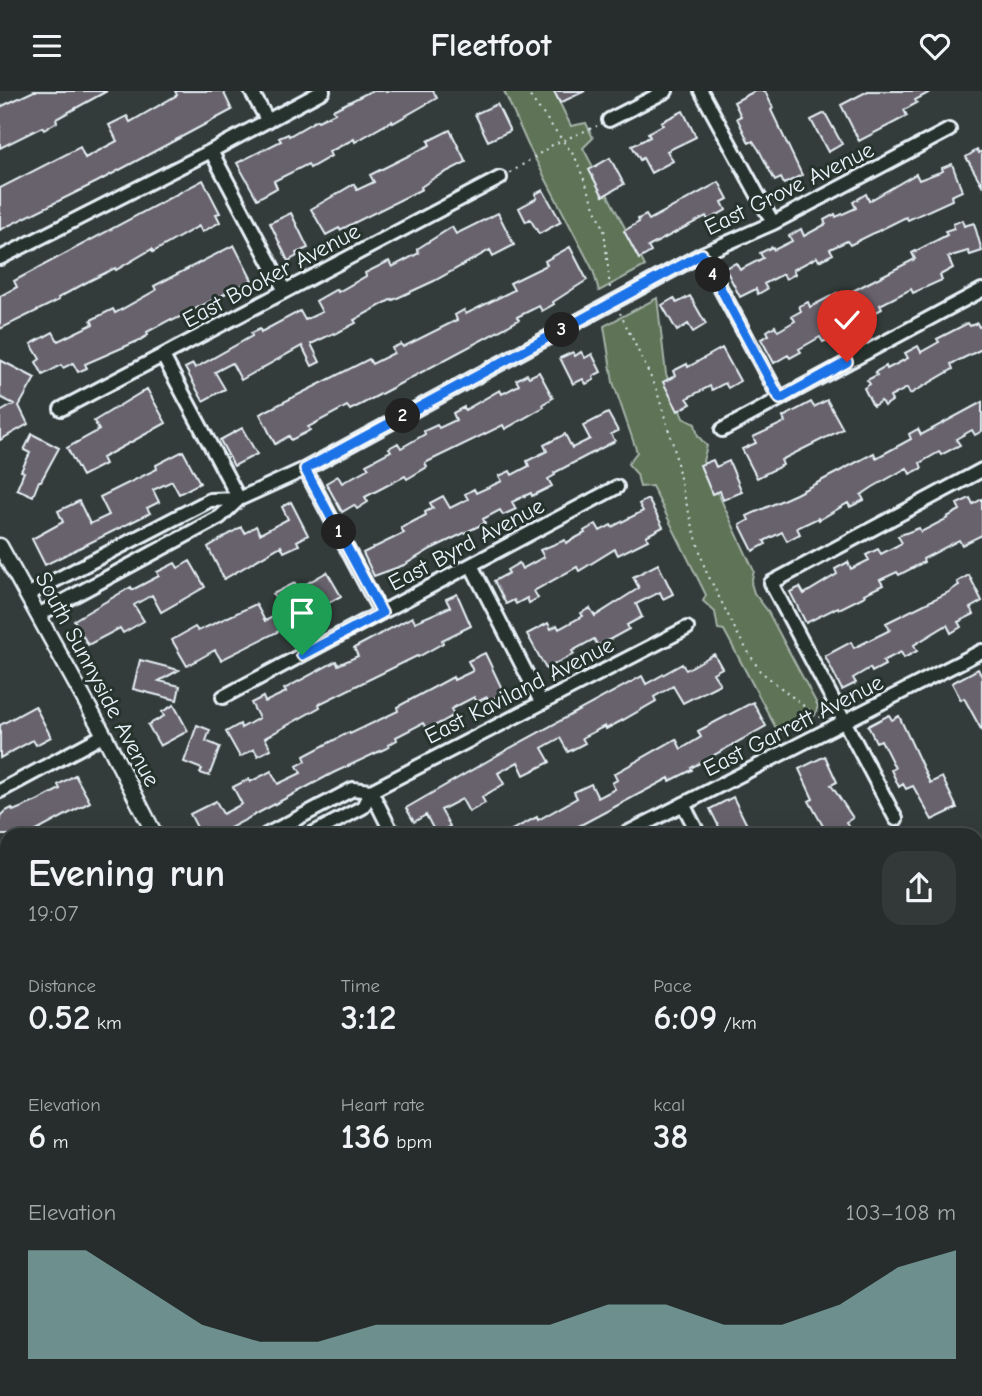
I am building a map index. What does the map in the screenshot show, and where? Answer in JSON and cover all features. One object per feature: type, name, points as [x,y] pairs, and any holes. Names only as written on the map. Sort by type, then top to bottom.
[{"type":"street","points":[[251,91],[268,121]]},
{"type":"street","points":[[0,258],[323,91]]},
{"type":"street","points":[[609,120],[666,91]]},
{"type":"street","points":[[701,91],[773,223]]},
{"type":"street","name":"East Grove Avenue","points":[[38,615],[220,517],[239,499],[305,469],[702,254],[773,223],[949,130]]},
{"type":"street","points":[[211,151],[285,291]]},
{"type":"street","name":"East Booker Avenue","points":[[61,409],[500,178]]},
{"type":"street","points":[[702,254],[780,399]]},
{"type":"street","points":[[722,430],[982,290]]},
{"type":"street","points":[[163,356],[239,499]]},
{"type":"street","points":[[305,469],[382,613]]},
{"type":"street","points":[[896,819],[771,583],[982,470]]},
{"type":"street","name":"East Byrd Avenue","points":[[223,697],[617,487]]},
{"type":"street","name":"East Grove Avenue","points":[[27,595],[210,500],[239,499]]},
{"type":"street","name":"South Sunnyside Avenue","points":[[0,546],[104,735],[151,828]]},
{"type":"street","points":[[471,565],[541,702]]},
{"type":"street","name":"East Kaviland Avenue","points":[[279,828],[354,789],[370,790],[687,628]]},
{"type":"street","name":"East Garrett Avenue","points":[[637,828],[982,651]]},
{"type":"street","points":[[0,790],[104,735]]},
{"type":"street","points":[[370,790],[389,828]]},
{"type":"street","name":"East Kaviland Avenue","points":[[323,828],[363,807],[370,790]]},
{"type":"street","points":[[683,804],[695,828]]},
{"type":"path","points":[[526,91],[575,157],[604,229],[610,289],[656,388],[705,569],[760,671],[815,715],[845,723]]},
{"type":"path","points":[[500,178],[563,140],[609,120]]},
{"type":"green space","points":[[504,91],[554,91],[571,126],[586,123],[593,138],[583,148],[645,266],[599,291],[593,270],[528,145]]},
{"type":"green space","points":[[657,298],[666,374],[683,418],[695,424],[698,436],[707,446],[703,461],[754,571],[751,583],[754,593],[767,610],[818,706],[815,715],[779,734],[724,630],[718,629],[715,612],[703,601],[706,595],[652,486],[640,487],[637,474],[628,464],[637,452],[613,382],[604,326]]},
{"type":"building","points":[[34,91],[107,91],[56,119],[57,122],[44,130],[42,127],[0,148],[0,107]]},
{"type":"building","points":[[175,91],[223,91],[232,110],[0,230],[0,188],[80,147],[85,158],[117,141],[109,125],[127,116],[130,122],[177,95]]},
{"type":"building","points":[[371,91],[433,91],[437,98],[355,142],[354,139],[329,152],[331,156],[310,168],[308,164],[274,181],[277,188],[257,199],[237,163],[281,141],[279,138],[288,134],[289,136],[335,113],[333,110]]},
{"type":"building","points":[[554,91],[585,91],[560,103]]},
{"type":"building","points":[[755,91],[765,91],[773,108],[771,110],[802,175],[784,184],[781,178],[775,181],[753,141],[749,143],[737,118],[741,116],[734,102]]},
{"type":"building","points":[[868,91],[932,91],[904,110],[907,116],[859,141],[841,105]]},
{"type":"building","points":[[497,104],[510,131],[488,141],[475,114]]},
{"type":"building","points":[[683,111],[696,137],[667,151],[673,161],[651,173],[632,146],[650,137],[648,133],[663,125],[661,122]]},
{"type":"building","points":[[825,113],[842,144],[828,152],[811,120]]},
{"type":"building","points":[[450,130],[466,162],[434,178],[421,187],[422,189],[326,235],[311,209],[354,184],[357,190],[374,182],[370,175],[430,145],[428,141]]},
{"type":"building","points":[[977,150],[979,153],[982,151],[982,185],[966,157]]},
{"type":"building","points":[[610,158],[624,184],[603,196],[589,170]]},
{"type":"building","points":[[952,164],[962,191],[951,196],[952,200],[908,220],[906,217],[850,245],[847,241],[830,249],[833,254],[819,261],[817,257],[793,270],[795,274],[786,279],[783,274],[764,284],[767,289],[758,294],[756,289],[740,297],[725,268],[736,263],[740,270],[763,258],[760,253],[772,247],[774,250],[792,241],[789,236],[801,229],[804,236],[826,224],[824,220],[835,214],[836,217],[856,208],[853,202],[866,194],[869,201],[916,174],[919,180],[943,171],[942,168]]},
{"type":"building","points":[[203,180],[220,213],[216,214],[220,222],[202,232],[199,226],[0,329],[0,296],[17,287],[14,281]]},
{"type":"building","points":[[719,182],[728,199],[722,202],[726,210],[708,220],[706,216],[648,247],[651,252],[639,259],[624,231],[639,222],[638,219],[646,215],[649,220]]},
{"type":"building","points":[[543,190],[561,222],[539,234],[530,219],[526,222],[519,208],[537,198],[535,194]]},
{"type":"building","points":[[291,213],[308,248],[296,253],[297,256],[288,261],[270,223]]},
{"type":"building","points":[[498,213],[514,245],[493,256],[490,250],[434,281],[392,299],[354,320],[356,323],[311,344],[320,362],[312,366],[302,346],[241,380],[232,363],[215,372],[225,389],[203,401],[185,368],[193,364],[195,368],[252,336],[251,333],[260,329],[261,332],[300,311],[305,320],[322,312],[316,301],[366,276],[365,273],[389,261],[392,267],[419,253],[417,249],[452,227],[456,234]]},
{"type":"building","points":[[962,220],[964,226],[974,223],[982,251],[970,255],[968,251],[948,257],[953,268],[940,275],[942,280],[913,293],[911,289],[880,305],[882,309],[851,325],[850,321],[833,330],[836,336],[823,342],[820,337],[799,349],[801,352],[790,358],[788,355],[774,363],[761,339],[769,335],[767,331],[775,326],[778,331],[795,321],[792,316],[801,311],[799,306],[808,302],[810,307],[837,293],[839,298],[915,259],[912,253],[947,235],[945,231],[954,228],[953,224]]},
{"type":"building","points":[[234,245],[252,280],[172,321],[171,319],[147,332],[148,335],[140,340],[85,364],[87,368],[78,372],[73,363],[63,368],[61,365],[43,375],[36,362],[40,359],[31,344],[53,332],[58,341],[93,324],[91,320],[113,309],[115,313],[156,290],[154,286]]},
{"type":"building","points":[[570,247],[587,280],[553,302],[554,304],[542,311],[539,306],[517,317],[519,320],[362,404],[350,410],[347,406],[308,427],[310,430],[305,433],[291,440],[289,436],[275,444],[260,414],[369,359],[372,364],[394,353],[392,348],[401,344],[403,347],[457,320],[455,315],[464,310],[466,314],[514,290],[510,283],[547,265],[545,261]]},
{"type":"building","points":[[690,296],[706,324],[693,332],[688,324],[677,331],[662,305],[674,298],[677,303]]},
{"type":"building","points":[[968,323],[970,326],[977,323],[979,327],[982,326],[982,349],[951,364],[953,369],[910,394],[907,388],[890,397],[892,401],[884,406],[881,401],[873,406],[864,388],[870,384],[867,380],[877,375],[875,372],[908,358],[905,353],[918,346],[921,352],[939,342],[937,339]]},
{"type":"building","points":[[722,348],[740,381],[728,388],[725,383],[712,390],[710,386],[687,398],[691,404],[678,411],[663,382],[675,376],[673,371],[687,364],[688,367]]},
{"type":"building","points":[[573,352],[575,356],[581,352],[585,358],[592,354],[601,372],[593,376],[594,380],[586,384],[583,379],[573,384],[560,358]]},
{"type":"building","points":[[0,360],[35,378],[19,406],[28,424],[0,440],[0,412],[14,404],[0,397]]},
{"type":"building","points":[[539,372],[553,398],[543,404],[544,407],[505,429],[503,425],[425,463],[427,467],[407,479],[405,476],[365,497],[368,502],[357,509],[354,505],[342,512],[326,483],[338,476],[342,483],[369,468],[366,464],[391,451],[389,448],[398,443],[401,448],[425,434],[424,431],[456,420],[453,413],[464,407],[465,410],[500,390],[502,394],[519,385],[516,380]]},
{"type":"building","points":[[147,389],[166,423],[102,458],[105,464],[82,476],[67,448],[99,430],[94,421]]},
{"type":"building","points":[[827,400],[843,429],[781,460],[783,465],[757,478],[742,449],[756,443],[753,437],[785,422],[783,417],[811,402],[814,407]]},
{"type":"building","points":[[982,402],[982,431],[975,435],[972,430],[956,439],[960,445],[941,455],[939,452],[920,463],[922,468],[910,474],[907,468],[873,487],[861,495],[864,500],[850,507],[848,503],[819,520],[818,518],[797,528],[800,534],[787,541],[782,532],[764,541],[766,544],[753,551],[740,525],[749,520],[747,516],[874,453],[876,458],[911,439],[909,434],[918,429],[921,435]]},
{"type":"building","points":[[608,413],[618,431],[611,434],[615,441],[554,473],[555,475],[548,479],[552,486],[512,502],[516,509],[503,515],[500,510],[483,519],[485,523],[404,565],[374,576],[363,553],[404,533],[401,528],[426,515],[425,512],[433,508],[430,503],[443,496],[450,508],[468,499],[465,494],[474,489],[476,493],[502,481],[499,476],[510,471],[512,475],[529,466],[527,461],[547,451],[544,445],[565,434],[572,448],[590,439],[583,426]]},
{"type":"building","points":[[242,428],[257,454],[234,466],[220,440]]},
{"type":"building","points":[[32,434],[59,448],[33,496],[17,489],[24,472],[21,471],[30,453],[24,450]]},
{"type":"building","points":[[183,451],[200,483],[179,494],[172,481],[153,490],[159,502],[147,508],[150,513],[45,565],[32,539],[63,522],[58,511],[79,501],[90,524],[109,515],[100,497],[157,469],[156,465]]},
{"type":"building","points":[[713,460],[716,467],[729,461],[742,492],[723,500],[720,491],[712,494],[700,465]]},
{"type":"building","points":[[970,498],[973,504],[982,499],[982,535],[962,545],[959,540],[899,575],[897,572],[880,580],[883,585],[864,594],[865,596],[806,623],[790,592],[800,587],[804,594],[837,574],[835,569],[848,562],[851,569],[869,560],[866,555],[878,549],[881,554],[902,543],[898,536],[919,528],[921,532],[948,518],[960,510],[957,504]]},
{"type":"building","points":[[648,499],[663,527],[646,536],[648,540],[618,555],[615,549],[579,571],[577,567],[534,591],[538,598],[529,603],[527,598],[516,604],[514,600],[506,604],[494,581],[509,573],[507,570],[519,563],[522,569],[544,557],[540,550],[565,540],[566,543],[596,524],[600,531],[611,525],[612,527],[643,511],[639,504]]},
{"type":"building","points":[[291,502],[308,535],[297,541],[299,545],[284,552],[281,546],[224,579],[208,547],[241,527],[245,533],[256,526],[260,534],[288,519],[282,507]]},
{"type":"building","points":[[190,561],[205,587],[161,612],[152,595],[134,605],[144,621],[123,633],[120,628],[88,645],[74,620],[131,587],[132,590],[159,576],[157,572],[175,563],[178,568]]},
{"type":"building","points":[[658,564],[673,594],[663,599],[660,592],[636,604],[642,617],[627,625],[629,629],[598,646],[594,639],[572,651],[574,654],[546,669],[527,634],[548,623],[551,629],[557,625],[559,629],[583,616],[581,613],[590,608],[595,616],[639,588],[633,577]]},
{"type":"building","points":[[327,572],[341,596],[310,613],[311,615],[221,660],[215,650],[187,666],[172,640],[195,627],[198,631],[256,604],[265,621],[283,612],[273,594],[295,583],[297,589]]},
{"type":"building","points":[[969,575],[982,601],[970,608],[974,614],[958,622],[961,627],[951,633],[947,625],[914,645],[917,651],[904,658],[901,652],[883,661],[885,665],[872,672],[870,668],[853,678],[856,683],[842,690],[825,656],[851,642],[854,648],[890,630],[886,623],[947,593],[959,585],[957,582]]},
{"type":"building","points":[[457,594],[471,626],[442,640],[443,643],[418,657],[319,704],[320,707],[265,738],[271,749],[258,756],[254,749],[240,757],[226,732],[240,724],[241,728],[259,718],[251,703],[263,697],[265,702],[336,661],[338,665],[358,656],[354,648],[412,617],[415,622],[450,607],[446,599]]},
{"type":"building","points":[[485,653],[504,693],[489,701],[487,697],[477,702],[474,697],[451,709],[454,715],[427,730],[423,723],[396,737],[397,740],[388,745],[389,747],[333,773],[230,828],[197,828],[190,814],[216,801],[223,814],[242,804],[233,787],[271,771],[278,784],[301,773],[297,766],[306,761],[304,756],[349,732],[350,734],[398,711],[397,707],[453,677],[454,680],[473,671],[468,661]]},
{"type":"building","points":[[714,654],[722,668],[713,673],[720,684],[683,703],[673,686],[654,697],[656,701],[623,720],[582,738],[585,743],[568,752],[560,738],[542,748],[550,762],[524,775],[518,762],[498,773],[504,784],[482,797],[485,803],[469,812],[462,799],[441,810],[450,826],[446,828],[433,828],[426,815],[414,822],[406,808],[642,676],[646,684],[682,664],[686,670]]},
{"type":"building","points":[[140,660],[179,670],[159,681],[180,686],[177,700],[133,689]]},
{"type":"building","points":[[978,669],[982,677],[982,731],[964,698],[961,700],[952,683]]},
{"type":"building","points":[[753,702],[766,726],[691,768],[692,770],[670,781],[669,778],[575,828],[516,828],[537,817],[538,820],[577,798],[574,792],[591,784],[598,798],[615,789],[612,783],[617,780],[614,774],[676,739],[681,749],[701,737],[698,731]]},
{"type":"building","points":[[174,705],[188,731],[160,746],[148,725],[164,716],[162,712]]},
{"type":"building","points":[[35,706],[51,737],[36,745],[33,740],[0,758],[0,725]]},
{"type":"building","points":[[889,715],[892,720],[899,716],[930,783],[942,777],[957,808],[932,820],[913,786],[906,789],[903,784],[899,787],[891,770],[895,768],[881,740],[876,742],[868,726]]},
{"type":"building","points":[[197,725],[210,730],[206,741],[220,747],[209,776],[200,773],[202,769],[184,762]]},
{"type":"building","points":[[825,756],[837,782],[831,785],[853,818],[846,822],[850,828],[824,828],[809,801],[813,799],[799,769]]},
{"type":"building","points":[[75,775],[90,802],[42,828],[0,828],[0,816],[4,812],[37,801],[60,789],[58,785]]},
{"type":"building","points":[[733,797],[748,828],[720,828],[710,809]]},
{"type":"route","points":[[302,655],[382,613],[305,469],[702,254],[780,399],[847,362]]}]
